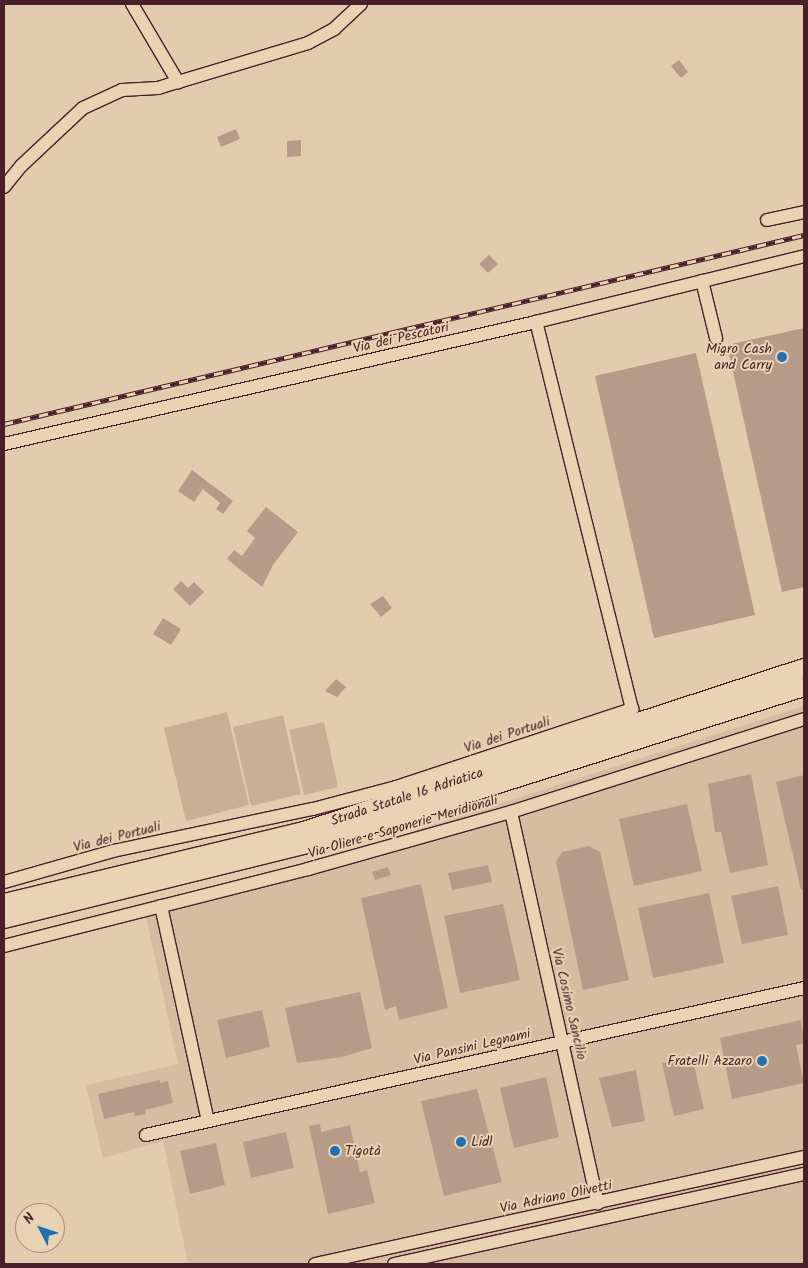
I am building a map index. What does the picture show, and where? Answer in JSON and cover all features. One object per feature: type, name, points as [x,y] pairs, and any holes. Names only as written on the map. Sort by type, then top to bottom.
[{"type":"highway","name":"Strada Statale 16 Adriatica","points":[[4,903],[304,831],[804,668]]},
{"type":"highway","name":"Strada Statale 16 Adriatica","points":[[4,919],[315,842],[804,687]]},
{"type":"street","points":[[132,4],[178,82]]},
{"type":"street","points":[[4,187],[21,166],[83,108],[122,90],[158,88],[245,59],[308,43],[334,29],[360,4]]},
{"type":"street","points":[[767,220],[804,212]]},
{"type":"street","name":"Via dei Pescatori","points":[[4,444],[536,322],[804,256]]},
{"type":"street","points":[[702,281],[716,338]]},
{"type":"street","name":"Via dei Portuali","points":[[4,882],[113,851],[313,809],[396,787],[632,709],[536,322]]},
{"type":"street","name":"Via Oliere e Saponerie Meridionali","points":[[4,946],[511,812],[804,719]]},
{"type":"street","name":"Via Cosimo Sancilio","points":[[511,812],[598,1203]]},
{"type":"street","points":[[160,906],[208,1121]]},
{"type":"street","name":"Via Pansini Legnami","points":[[146,1135],[804,988]]},
{"type":"street","name":"Via Adriano Olivetti","points":[[315,1264],[804,1157]]},
{"type":"street","points":[[394,1264],[804,1174]]},
{"type":"shaded area","points":[[804,706],[804,1264],[188,1264],[163,1141],[103,1158],[86,1085],[178,1064],[146,917]]},
{"type":"shaded area","points":[[227,712],[249,805],[186,821],[164,728]]},
{"type":"shaded area","points":[[283,715],[301,794],[251,806],[233,727]]},
{"type":"shaded area","points":[[324,722],[338,787],[304,795],[289,730]]},
{"type":"building","points":[[679,60],[688,72],[681,78],[671,66]]},
{"type":"building","points":[[236,129],[240,139],[221,147],[217,137]]},
{"type":"building","points":[[301,140],[301,156],[287,157],[287,141]]},
{"type":"building","points":[[489,255],[498,264],[488,273],[479,264]]},
{"type":"building","points":[[804,328],[804,587],[782,592],[727,345]]},
{"type":"building","points":[[696,353],[755,615],[654,638],[595,376]]},
{"type":"building","points":[[192,470],[233,501],[223,514],[216,509],[220,503],[203,489],[194,502],[178,491]]},
{"type":"building","points":[[266,507],[298,532],[273,565],[262,587],[227,559],[234,550],[242,556],[255,538],[247,531]]},
{"type":"building","points":[[181,581],[188,588],[194,582],[204,592],[190,606],[173,589]]},
{"type":"building","points":[[383,596],[392,608],[381,617],[370,604]]},
{"type":"building","points":[[163,618],[181,629],[171,645],[153,634]]},
{"type":"building","points":[[336,679],[346,687],[337,697],[325,691]]},
{"type":"building","points":[[751,774],[768,865],[730,873],[721,832],[715,832],[708,784]]},
{"type":"building","points":[[804,775],[804,890],[801,890],[776,782]]},
{"type":"building","points":[[687,804],[702,871],[634,886],[619,819]]},
{"type":"building","points":[[589,846],[600,852],[629,980],[583,990],[556,862],[562,852]]},
{"type":"building","points":[[488,865],[492,882],[452,890],[448,873]]},
{"type":"building","points":[[388,867],[391,875],[375,880],[372,872]]},
{"type":"building","points":[[421,884],[448,1008],[399,1020],[396,1006],[385,1010],[361,898]]},
{"type":"building","points":[[778,886],[788,935],[742,944],[731,896]]},
{"type":"building","points":[[709,893],[724,963],[653,978],[638,908]]},
{"type":"building","points":[[503,904],[520,980],[460,993],[444,916]]},
{"type":"building","points":[[360,992],[372,1048],[342,1057],[297,1063],[285,1008]]},
{"type":"building","points":[[262,1010],[270,1047],[226,1058],[217,1020]]},
{"type":"building","name":"Fratelli Azzaro","points":[[801,1020],[804,1043],[796,1045],[804,1083],[732,1099],[720,1038]]},
{"type":"building","points":[[692,1056],[704,1109],[674,1116],[662,1063]]},
{"type":"building","points":[[636,1070],[645,1121],[612,1127],[599,1078]]},
{"type":"building","points":[[546,1077],[559,1137],[514,1148],[500,1088]]},
{"type":"building","points":[[160,1080],[160,1083],[168,1081],[173,1103],[145,1110],[146,1114],[135,1116],[134,1112],[104,1119],[98,1094]]},
{"type":"building","name":"Lidl","points":[[477,1089],[502,1182],[444,1196],[421,1101]]},
{"type":"building","name":"Tigotà","points":[[320,1124],[321,1132],[350,1125],[360,1172],[367,1170],[375,1203],[328,1214],[309,1126]]},
{"type":"building","points":[[286,1132],[294,1168],[251,1178],[243,1142]]},
{"type":"building","points":[[216,1143],[225,1185],[190,1194],[180,1151]]},
{"type":"railway","points":[[4,424],[804,235]]},
{"type":"place","name":"Migro Cash and Carry","points":[[782,357]]},
{"type":"place","name":"Fratelli Azzaro","points":[[762,1061]]},
{"type":"place","name":"Lidl","points":[[461,1142]]},
{"type":"place","name":"Tigotà","points":[[335,1151]]}]
